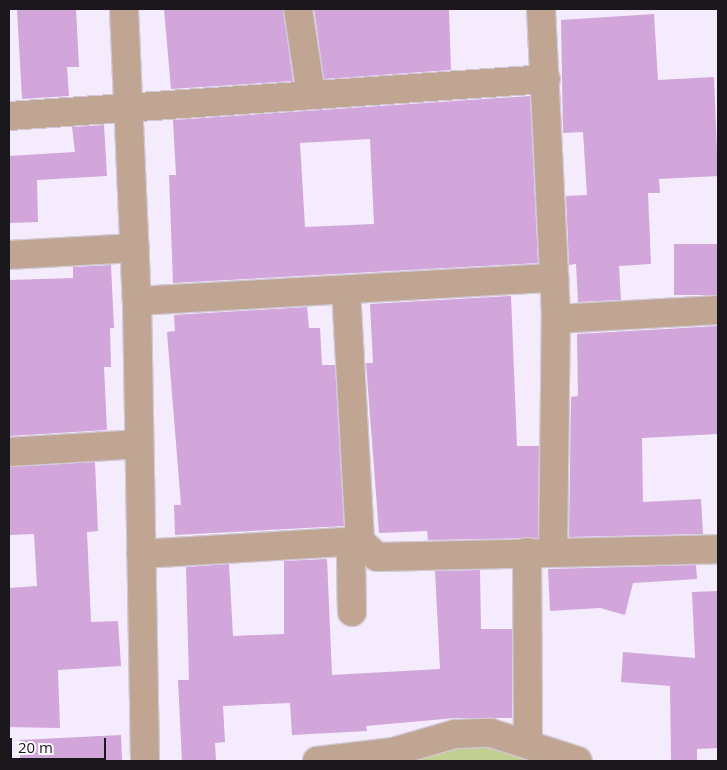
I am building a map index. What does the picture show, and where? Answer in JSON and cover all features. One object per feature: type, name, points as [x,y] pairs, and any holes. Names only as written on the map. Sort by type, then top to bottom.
[{"type":"street","points":[[124,9],[137,301],[145,761]]},
{"type":"street","points":[[298,9],[311,95]]},
{"type":"street","points":[[528,744],[556,318],[542,9]]},
{"type":"street","points":[[9,116],[546,79]]},
{"type":"street","points":[[9,255],[134,248]]},
{"type":"street","points":[[137,301],[554,278]]},
{"type":"street","points":[[346,290],[360,541],[351,557],[352,612]]},
{"type":"street","points":[[556,318],[718,310]]},
{"type":"street","points":[[9,452],[140,444]]},
{"type":"street","points":[[141,554],[360,541],[377,557],[718,549]]},
{"type":"street","points":[[317,761],[393,752],[455,734],[491,733],[578,761]]},
{"type":"green space","points":[[454,744],[504,747],[542,761],[406,761]]},
{"type":"building","points":[[17,9],[76,9],[79,67],[67,67],[69,96],[22,99]]},
{"type":"building","points":[[164,9],[283,9],[293,81],[171,89]]},
{"type":"building","points":[[314,9],[449,9],[451,70],[324,79]]},
{"type":"building","points":[[654,14],[658,80],[714,77],[718,176],[659,179],[660,193],[648,193],[651,264],[619,266],[621,300],[578,302],[576,264],[569,265],[566,196],[587,195],[583,132],[563,133],[561,20]]},
{"type":"building","points":[[530,96],[538,263],[173,283],[169,175],[176,175],[173,120]],"holes":[[[370,139],[374,224],[305,227],[300,143]]]},
{"type":"building","points":[[104,125],[107,176],[37,180],[38,222],[9,223],[9,156],[75,152],[72,127]]},
{"type":"building","points":[[674,244],[718,244],[718,295],[674,295]]},
{"type":"building","points":[[111,265],[114,328],[110,328],[111,367],[104,367],[107,430],[9,436],[9,280],[73,278],[73,267]]},
{"type":"building","points":[[511,296],[517,446],[539,446],[538,538],[428,540],[427,531],[379,533],[366,363],[373,363],[370,304]]},
{"type":"building","points":[[307,307],[309,328],[320,328],[322,365],[335,365],[344,526],[175,535],[174,505],[181,505],[167,332],[175,331],[174,315]]},
{"type":"building","points":[[718,326],[718,434],[642,438],[643,502],[701,499],[703,534],[569,537],[571,397],[578,396],[577,334]]},
{"type":"building","points":[[95,462],[98,531],[87,532],[91,622],[118,621],[121,666],[58,670],[60,728],[9,727],[9,588],[37,586],[34,534],[9,535],[9,467]]},
{"type":"building","points":[[327,559],[332,675],[440,669],[435,571],[480,570],[481,629],[512,629],[512,718],[455,718],[366,726],[367,731],[292,735],[290,703],[223,706],[225,742],[215,743],[216,761],[182,761],[178,680],[189,680],[186,567],[229,564],[233,636],[284,634],[284,561]]},
{"type":"building","points":[[696,565],[697,579],[633,583],[625,615],[600,608],[550,611],[548,569]]},
{"type":"building","points":[[718,591],[718,748],[697,749],[697,761],[671,761],[670,686],[621,682],[623,652],[695,658],[692,592]]},
{"type":"building","points":[[121,735],[122,761],[20,761],[20,740]]}]
